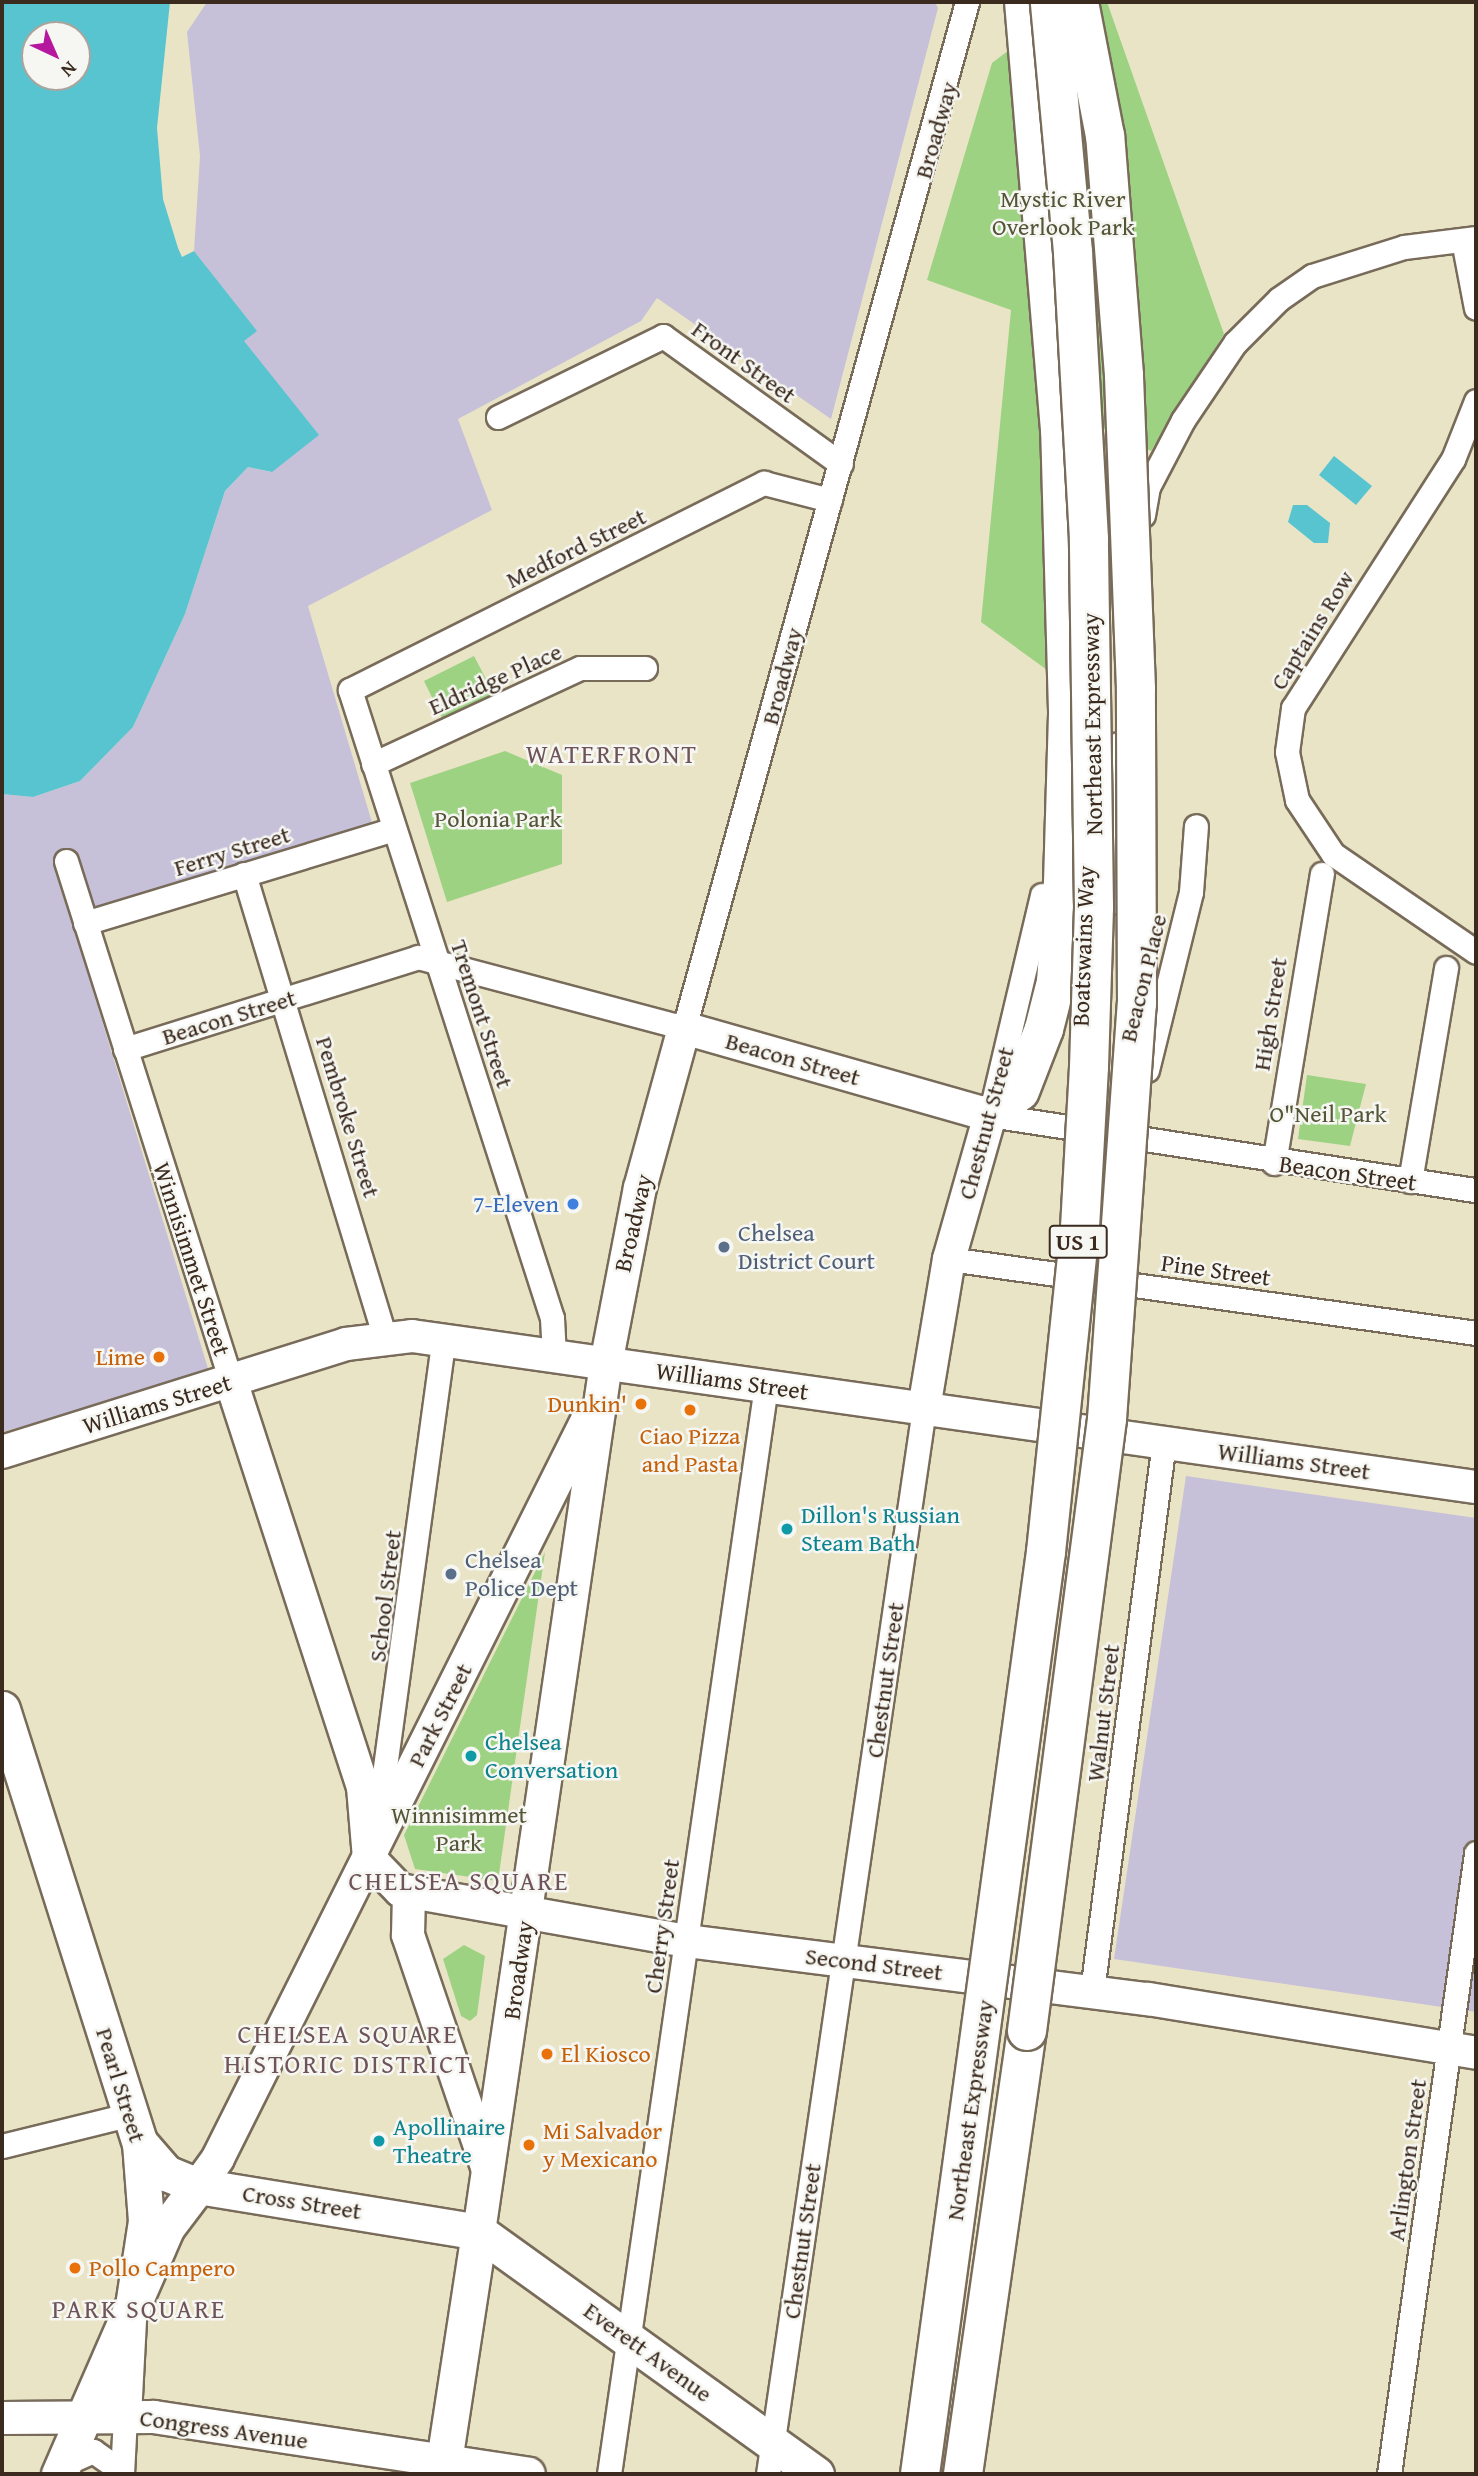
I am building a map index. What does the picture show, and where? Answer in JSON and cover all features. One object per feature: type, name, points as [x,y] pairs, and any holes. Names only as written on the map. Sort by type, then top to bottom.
[{"type":"highway","points":[[990,1115],[1020,1091],[1044,1029],[1056,982],[1053,889],[1062,464],[1024,2]]},
{"type":"highway","name":"Northeast Expressway","points":[[919,2474],[1046,1552],[1080,1228],[1089,1067],[1094,836],[1089,526],[1073,252],[1049,2]]},
{"type":"highway","points":[[963,2474],[1027,2031],[1108,1419],[1138,1004],[1136,689],[1124,375],[1105,136],[1079,2]]},
{"type":"highway","points":[[970,2421],[970,2474]]},
{"type":"main road","name":"Beacon Street","points":[[684,1028],[990,1115]]},
{"type":"main road","name":"Broadway","points":[[443,2468],[606,1364],[632,1222],[684,1028]]},
{"type":"main road","name":"Chestnut Street","points":[[924,1408],[949,1259],[990,1115]]},
{"type":"main road","name":"Williams Street","points":[[2,1452],[231,1381],[385,1337],[444,1339],[1476,1487]]},
{"type":"main road","name":"Park Street","points":[[61,2469],[87,2415],[167,2227],[218,2158],[539,1520],[586,1422],[606,1364]]},
{"type":"main road","name":"Winnisimmet Street","points":[[231,1381],[363,1787],[369,1858]]},
{"type":"main road","points":[[539,1520],[554,1509],[574,1513],[582,1529]]},
{"type":"main road","name":"Pearl Street","points":[[2,1709],[135,2129],[146,2229],[133,2306],[125,2416]]},
{"type":"main road","points":[[369,1858],[409,1894],[408,1935],[488,2172]]},
{"type":"main road","name":"Second Street","points":[[409,1894],[686,1941],[1092,1991],[1463,2051]]},
{"type":"main road","name":"Cross Street","points":[[135,2129],[166,2173],[198,2186],[479,2232]]},
{"type":"main road","name":"Everett Avenue","points":[[479,2232],[628,2338],[770,2458],[816,2474]]},
{"type":"main road","name":"Congress Avenue","points":[[2,2418],[125,2416],[443,2468],[529,2474]]},
{"type":"street","name":"Broadway","points":[[684,1028],[967,2]]},
{"type":"street","points":[[1470,239],[1476,308]]},
{"type":"street","name":"Boatswains Way","points":[[1101,1136],[1125,621],[1147,487],[1235,342],[1279,299],[1312,276],[1405,247],[1470,239]]},
{"type":"street","name":"Front Street","points":[[498,417],[663,335],[841,464]]},
{"type":"street","name":"Captains Row","points":[[1476,401],[1453,459],[1293,708],[1287,752],[1297,800],[1334,854],[1476,952]]},
{"type":"street","name":"Medford Street","points":[[350,690],[764,483],[830,500]]},
{"type":"street","name":"Eldridge Place","points":[[373,764],[580,668],[645,668]]},
{"type":"street","name":"Tremont Street","points":[[350,690],[552,1318],[554,1356]]},
{"type":"street","name":"Beacon Place","points":[[1131,1142],[1191,892],[1196,826]]},
{"type":"street","name":"Ferry Street","points":[[85,923],[394,828]]},
{"type":"street","name":"Winnisimmet Street","points":[[66,861],[231,1381]]},
{"type":"street","name":"Pembroke Street","points":[[244,874],[385,1337]]},
{"type":"street","name":"High Street","points":[[1274,1163],[1322,874]]},
{"type":"street","name":"Beacon Street","points":[[125,1049],[418,957],[436,958],[684,1028]]},
{"type":"street","points":[[1410,1181],[1446,968]]},
{"type":"street","name":"Beacon Street","points":[[990,1115],[1131,1142],[1476,1190]]},
{"type":"street","name":"Pine Street","points":[[949,1259],[1476,1333]]},
{"type":"street","name":"School Street","points":[[369,1858],[391,1758],[444,1339]]},
{"type":"street","name":"Cherry Street","points":[[609,2474],[766,1386]]},
{"type":"street","name":"Chestnut Street","points":[[770,2458],[924,1408]]},
{"type":"street","name":"Walnut Street","points":[[1092,1991],[1164,1442]]},
{"type":"street","name":"Arlington Street","points":[[1389,2474],[1463,2051],[1476,1853]]},
{"type":"street","points":[[2,2146],[135,2129]]},
{"type":"street","name":"Pearl Street","points":[[122,2473],[125,2416]]},
{"type":"street","points":[[61,2469],[93,2451],[122,2473]]},
{"type":"shaded area","points":[[207,2],[935,2],[938,8],[831,419],[657,298],[641,321],[458,419],[492,510],[308,606],[373,826],[71,919],[210,1375],[2,1432],[2,794],[33,797],[80,781],[133,727],[185,614],[225,491],[248,467],[271,472],[159,329],[256,331],[194,251],[200,156],[187,32]]},
{"type":"shaded area","points":[[1186,1476],[1476,1518],[1476,2012],[1114,1959]]},
{"type":"green space","name":"Mystic River Overlook Park","points":[[1071,2],[1107,2],[1224,334],[1151,451],[1044,401],[1054,675],[981,622],[1011,310],[927,280],[992,63]]},
{"type":"green space","points":[[474,656],[496,698],[445,724],[424,681]]},
{"type":"green space","name":"Polonia Park","points":[[505,751],[562,775],[562,864],[447,902],[410,783]]},
{"type":"green space","name":"O\"Neil Park","points":[[1307,1075],[1366,1084],[1350,1146],[1298,1139]]},
{"type":"green space","name":"Winnisimmet Park","points":[[545,1552],[498,1881],[415,1869],[404,1835]]},
{"type":"green space","points":[[464,1945],[485,1956],[477,2015],[470,2021],[461,2016],[443,1959]]},
{"type":"water","points":[[2,2],[170,2],[157,128],[163,199],[178,248],[182,257],[194,251],[257,331],[244,341],[319,435],[272,472],[248,467],[225,491],[185,614],[133,727],[80,781],[33,797],[2,794]]},
{"type":"water","points":[[1334,456],[1372,486],[1356,505],[1319,475]]},
{"type":"water","points":[[1293,505],[1307,505],[1330,523],[1328,543],[1314,543],[1288,522]]},
{"type":"place","name":"7-Eleven","points":[[573,1204]]},
{"type":"place","name":"Chelsea District Court","points":[[724,1247]]},
{"type":"place","name":"Lime","points":[[159,1357]]},
{"type":"place","name":"Dunkin'","points":[[641,1404]]},
{"type":"place","name":"Ciao Pizza and Pasta","points":[[690,1410]]},
{"type":"place","name":"Dillon's Russian Steam Bath","points":[[787,1529]]},
{"type":"place","name":"Chelsea Police Dept","points":[[451,1574]]},
{"type":"place","name":"Chelsea Conversation","points":[[471,1756]]},
{"type":"place","name":"El Kiosco","points":[[547,2054]]},
{"type":"place","name":"Apollinaire Theatre","points":[[379,2141]]},
{"type":"place","name":"Mi Salvador y Mexicano","points":[[529,2145]]},
{"type":"place","name":"Pollo Campero","points":[[75,2268]]},
{"type":"district","name":"WATERFRONT","points":[[612,754]]},
{"type":"district","name":"CHELSEA SQUARE","points":[[459,1881]]},
{"type":"district","name":"CHELSEA SQUARE HISTORIC DISTRICT","points":[[348,2049]]},
{"type":"district","name":"PARK SQUARE","points":[[139,2309]]}]
